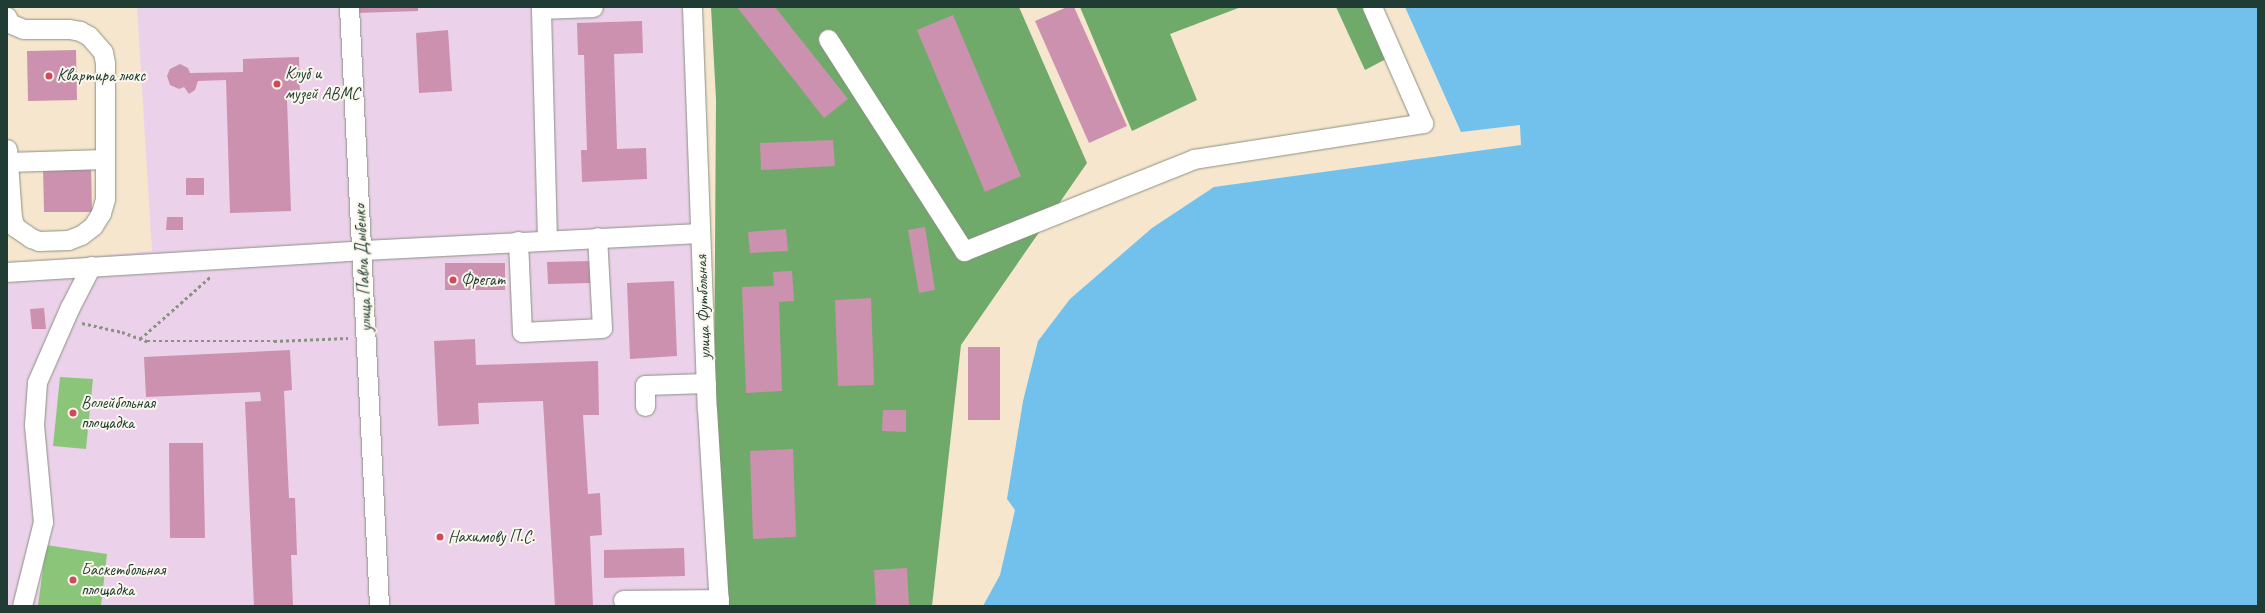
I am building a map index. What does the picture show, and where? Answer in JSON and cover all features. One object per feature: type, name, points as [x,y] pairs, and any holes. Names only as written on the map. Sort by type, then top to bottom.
[{"type":"street","name":"улица Павла Дыбенко","points":[[350,7],[363,250],[378,606]]},
{"type":"street","points":[[547,240],[541,9],[593,7]]},
{"type":"street","name":"улица Футбольная","points":[[692,7],[706,383],[719,602]]},
{"type":"street","points":[[828,39],[964,251],[1194,159],[1424,123],[1372,7]]},
{"type":"street","points":[[8,23],[22,29],[69,29],[80,31],[97,43],[105,63],[105,159],[105,199],[101,213],[93,226],[82,235],[61,241],[39,241],[31,238],[16,227],[12,218],[7,158],[105,159]]},
{"type":"street","points":[[7,272],[233,257],[518,241],[700,233]]},
{"type":"street","points":[[518,241],[522,332],[602,328],[597,237]]},
{"type":"street","points":[[22,606],[43,522],[34,424],[38,382],[65,319],[91,266]]},
{"type":"street","points":[[645,406],[645,385],[706,383]]},
{"type":"street","points":[[623,600],[719,602]]},
{"type":"path","points":[[140,339],[233,257]]},
{"type":"path","points":[[65,319],[122,332],[147,341],[198,342],[367,337]]},
{"type":"shaded area","points":[[137,7],[692,7],[721,606],[7,606],[7,264],[152,251]]},
{"type":"green space","points":[[711,7],[1019,7],[1087,163],[961,345],[932,606],[726,606],[714,406],[716,99]]},
{"type":"green space","points":[[1080,7],[1241,7],[1170,34],[1197,100],[1132,131]]},
{"type":"green space","points":[[1336,7],[1364,7],[1386,59],[1365,70]]},
{"type":"green space","name":"Волейбольная площадка","points":[[60,377],[93,379],[86,449],[53,446]]},
{"type":"green space","name":"Баскетбольная площадка","points":[[46,545],[107,554],[101,606],[38,606]]},
{"type":"water","points":[[1405,7],[2258,7],[2258,606],[983,606],[1000,575],[1015,510],[1007,499],[1023,401],[1038,341],[1070,299],[1152,228],[1214,187],[1521,145],[1520,125],[1461,132]]},
{"type":"building","points":[[355,7],[418,7],[418,11],[356,13]]},
{"type":"building","points":[[737,7],[775,7],[848,99],[824,118]]},
{"type":"building","points":[[1067,7],[1074,7],[1127,126],[1089,143],[1035,21]]},
{"type":"building","points":[[953,15],[1021,176],[985,192],[917,30]]},
{"type":"building","points":[[642,21],[643,53],[614,54],[617,149],[646,148],[647,179],[582,182],[581,150],[587,150],[584,55],[578,55],[577,23]]},
{"type":"building","points":[[448,30],[452,91],[419,93],[416,33]]},
{"type":"building","points":[[76,50],[77,100],[28,101],[27,51]]},
{"type":"building","points":[[299,57],[300,99],[287,99],[291,211],[230,213],[226,80],[198,81],[195,90],[189,94],[184,87],[179,89],[170,85],[167,76],[170,69],[180,64],[188,68],[190,73],[243,72],[243,59]]},
{"type":"building","points":[[833,140],[835,166],[761,170],[760,143]]},
{"type":"building","points":[[91,166],[92,212],[44,212],[43,167]]},
{"type":"building","points":[[186,178],[204,178],[204,195],[186,195]]},
{"type":"building","points":[[167,217],[183,217],[183,230],[166,230]]},
{"type":"building","points":[[925,227],[935,290],[919,293],[908,230]]},
{"type":"building","points":[[786,229],[788,251],[750,253],[748,232]]},
{"type":"building","points":[[591,261],[592,283],[548,284],[547,262]]},
{"type":"building","points":[[445,263],[505,263],[505,290],[445,290]]},
{"type":"building","points":[[792,271],[794,301],[779,302],[782,391],[746,393],[742,287],[774,286],[773,272]]},
{"type":"building","points":[[674,281],[677,356],[630,359],[627,283]]},
{"type":"building","points":[[871,298],[874,385],[838,386],[835,300]]},
{"type":"building","points":[[44,308],[46,329],[32,329],[30,309]]},
{"type":"building","points":[[475,339],[476,365],[598,361],[599,415],[583,415],[588,494],[600,493],[602,535],[590,536],[593,606],[555,606],[543,401],[478,403],[479,424],[438,426],[434,341]]},
{"type":"building","points":[[968,347],[1000,347],[1000,420],[968,420]]},
{"type":"building","points":[[290,350],[292,390],[284,391],[289,498],[295,498],[297,555],[291,555],[293,606],[254,606],[245,402],[261,401],[260,392],[146,397],[144,357]]},
{"type":"building","points":[[883,410],[906,410],[906,432],[882,431]]},
{"type":"building","points":[[169,443],[203,443],[205,538],[170,538]]},
{"type":"building","points":[[793,449],[796,537],[753,539],[750,451]]},
{"type":"building","points":[[684,548],[685,576],[604,578],[604,550]]},
{"type":"building","points":[[907,568],[909,606],[876,606],[874,570]]},
{"type":"place","name":"Квартира люкс","points":[[49,76]]},
{"type":"place","name":"Клуб и музей АВМС","points":[[277,84]]},
{"type":"place","name":"Фрегат","points":[[453,280]]},
{"type":"place","name":"Волейбольная площадка","points":[[73,413]]},
{"type":"place","name":"Нахимову П.С.","points":[[440,537]]},
{"type":"place","name":"Баскетбольная площадка","points":[[73,580]]}]
